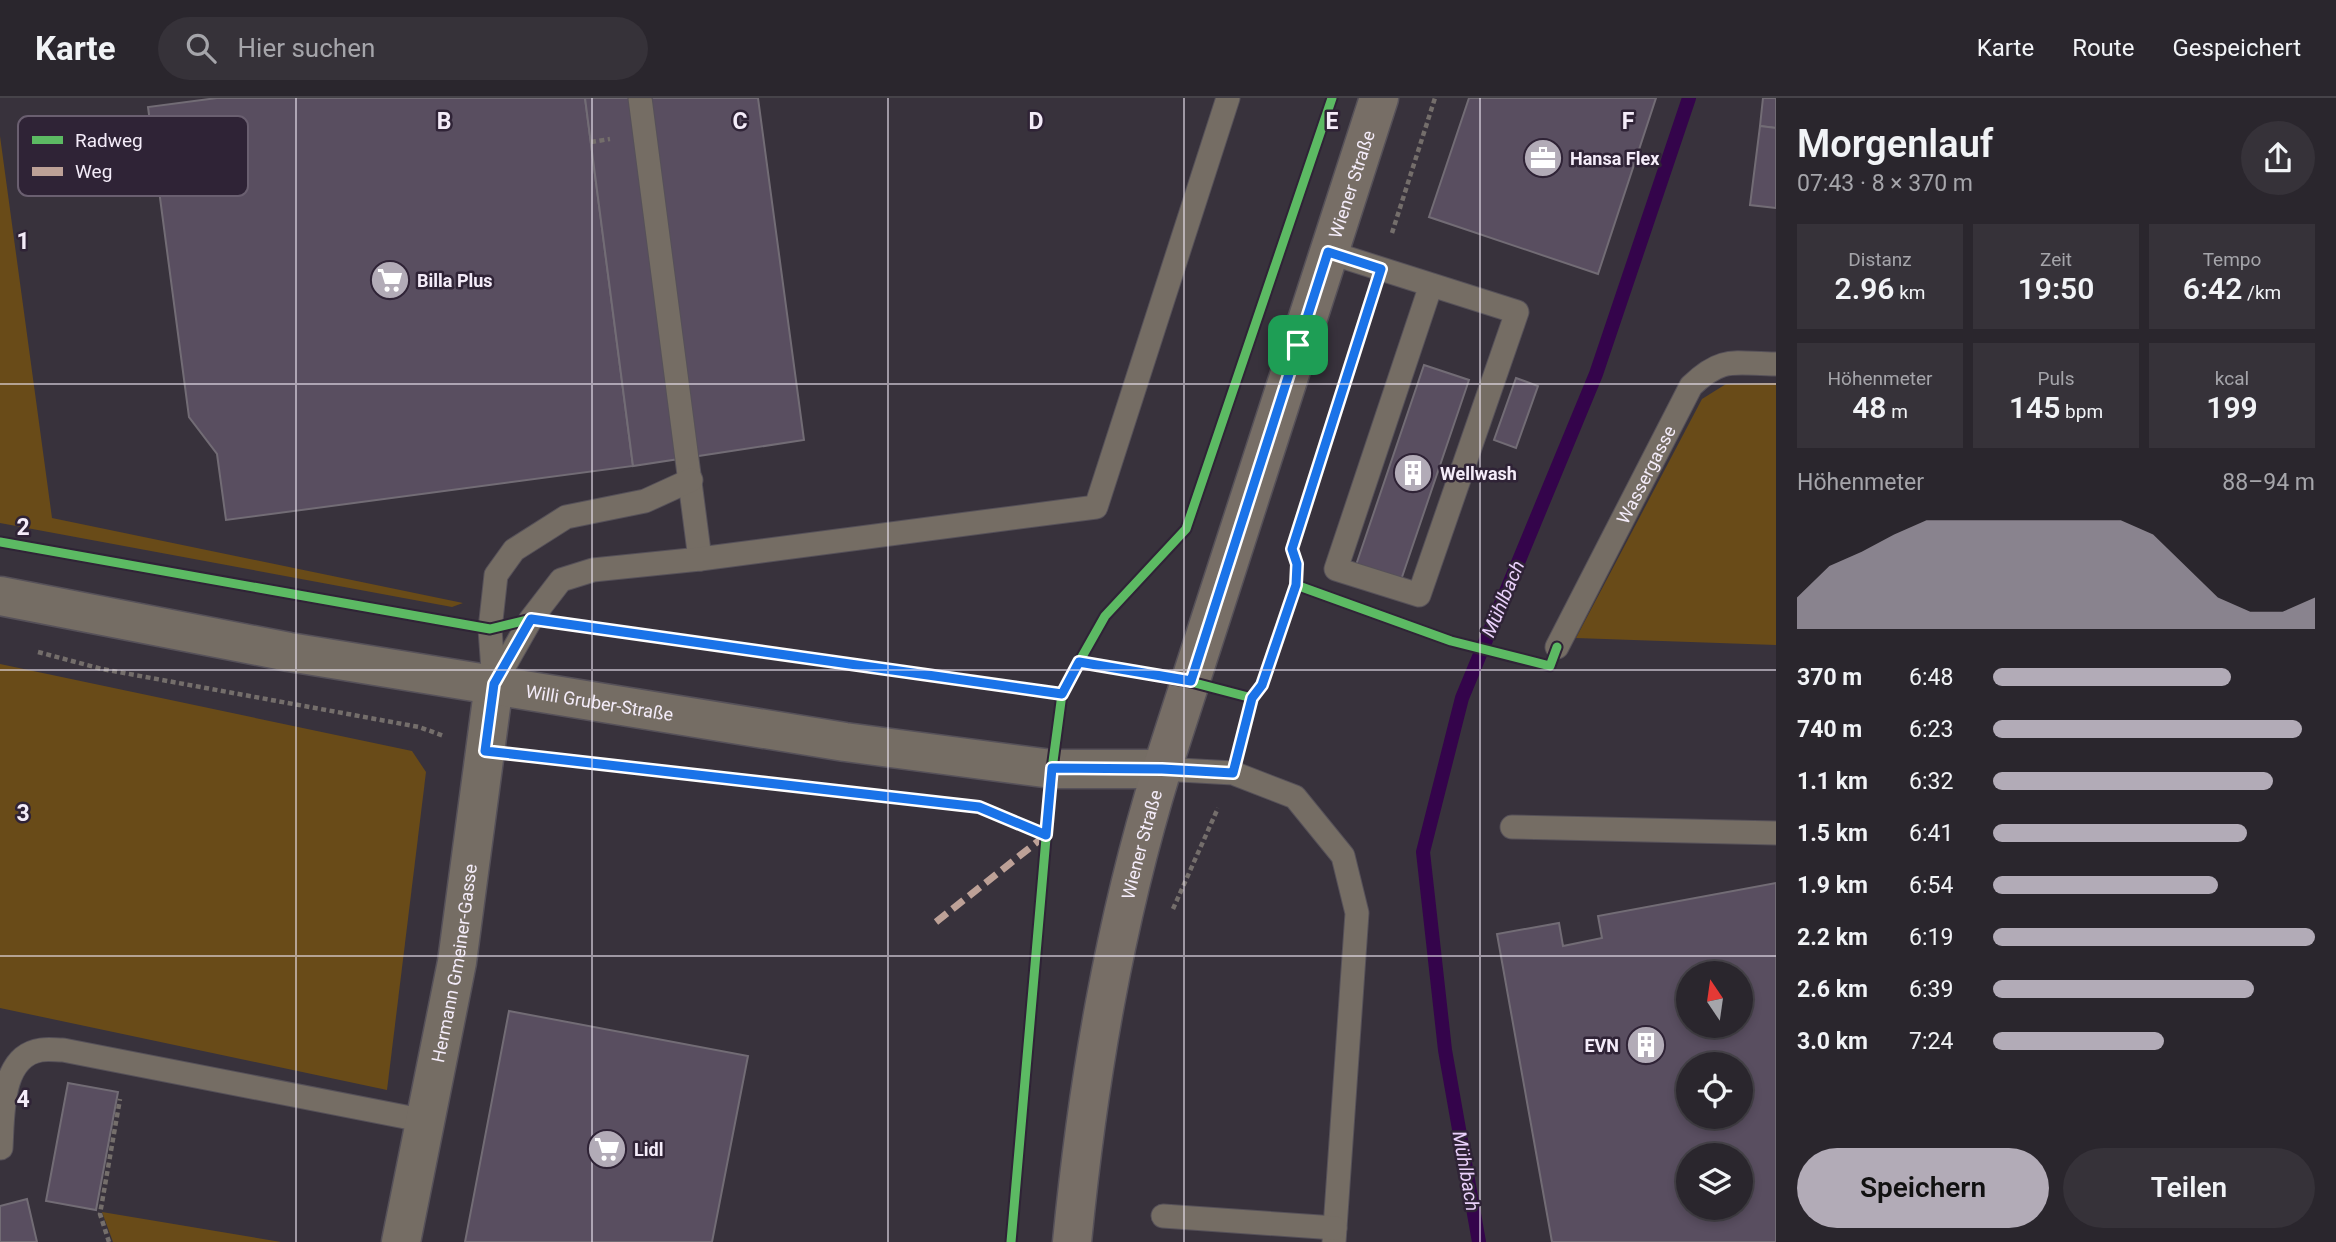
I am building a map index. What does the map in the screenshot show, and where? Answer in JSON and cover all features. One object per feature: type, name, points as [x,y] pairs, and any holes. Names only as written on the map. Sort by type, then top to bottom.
[{"type":"main road","name":"Wiener Straße","points":[[1072,1242],[1079,1163],[1096,1046],[1131,874],[1162,769],[1379,98]]},
{"type":"street","name":"Willi Gruber-Straße","points":[[0,596],[289,652],[845,742],[1052,768],[1162,769]]},
{"type":"street","name":"Hermann Gmeiner-Gasse","points":[[401,1242],[457,962],[494,684]]},
{"type":"lane","points":[[640,98],[700,559]]},
{"type":"lane","points":[[494,684],[531,619],[561,580],[593,570],[700,559],[1096,507],[1228,98]]},
{"type":"lane","points":[[1328,252],[1517,312],[1419,595],[1336,569],[1431,285]]},
{"type":"lane","name":"Wassergasse","points":[[1557,647],[1691,386],[1707,370],[1721,363],[1776,364]]},
{"type":"lane","points":[[494,684],[489,629],[496,575],[514,550],[566,517],[645,501],[691,480]]},
{"type":"lane","points":[[1162,769],[1233,773],[1295,797],[1343,856],[1357,913],[1335,1235],[1163,1216]]},
{"type":"lane","points":[[1512,827],[1776,833]]},
{"type":"lane","points":[[1,1148],[4,1093],[12,1070],[22,1058],[40,1050],[63,1050],[426,1121]]},
{"type":"path","points":[[1292,597],[1296,585],[1297,564],[1292,549],[1436,98]]},
{"type":"path","points":[[1296,585],[1309,590]]},
{"type":"path","points":[[26,649],[102,669],[419,727],[485,751],[924,801]]},
{"type":"path","points":[[1169,919],[1233,773],[1255,694],[1191,681]]},
{"type":"path","points":[[1045,848],[1052,768]]},
{"type":"path","points":[[979,807],[1046,835]]},
{"type":"path","points":[[109,1242],[100,1214],[120,1098]]},
{"type":"shaded area","points":[[0,136],[52,518],[463,603],[452,607],[0,523]]},
{"type":"shaded area","points":[[1776,383],[1776,645],[1576,638],[1702,399],[1726,384]]},
{"type":"shaded area","points":[[0,664],[412,751],[426,772],[387,1090],[0,1008]]},
{"type":"shaded area","points":[[102,1212],[281,1242],[113,1242]]},
{"type":"building","name":"Billa Plus","points":[[217,98],[585,98],[633,466],[226,520],[217,454],[189,417],[160,196],[248,196],[248,116],[149,116],[148,107]]},
{"type":"building","points":[[585,98],[758,98],[804,440],[633,466]]},
{"type":"building","name":"Hansa Flex","points":[[1469,98],[1656,98],[1598,274],[1429,217]]},
{"type":"building","points":[[1763,98],[1776,98],[1776,128],[1760,126]]},
{"type":"building","points":[[1760,126],[1776,128],[1776,208],[1750,205]]},
{"type":"building","name":"Wellwash","points":[[1424,365],[1469,380],[1401,580],[1356,565]]},
{"type":"building","points":[[1516,378],[1538,386],[1516,448],[1494,440]]},
{"type":"building","name":"EVN","points":[[1776,883],[1776,1242],[1552,1242],[1497,934],[1559,923],[1563,946],[1602,938],[1598,916]]},
{"type":"building","name":"Lidl","points":[[509,1011],[748,1056],[712,1242],[465,1242]]},
{"type":"building","points":[[68,1083],[118,1092],[96,1210],[46,1201]]},
{"type":"building","points":[[27,1199],[37,1242],[0,1242],[0,1206]]},
{"type":"waterway","name":"Mühlbach","points":[[1479,1242],[1445,1050],[1423,852],[1462,698],[1596,374],[1689,98]]},
{"type":"marked path","points":[[936,922],[1046,835]]},
{"type":"cycle path","points":[[1011,1242],[1052,769],[1062,694],[1105,616],[1186,529],[1332,98]]},
{"type":"cycle path","points":[[0,542],[490,629],[531,619],[1062,694]]},
{"type":"cycle path","points":[[1079,662],[1191,682],[1252,698],[1262,685],[1296,585],[1451,641],[1550,666],[1557,647]]},
{"type":"place","name":"Hansa Flex","points":[[1543,158]]},
{"type":"place","name":"Billa Plus","points":[[390,280]]},
{"type":"place","name":"Wellwash","points":[[1413,473]]},
{"type":"place","name":"EVN","points":[[1646,1045]]},
{"type":"place","name":"Lidl","points":[[607,1149]]},
{"type":"route","points":[[1328,252],[1381,269],[1292,549],[1297,564],[1296,585],[1262,685],[1252,698],[1233,773],[1052,768],[1046,835],[979,807],[485,751],[494,684],[531,619],[1062,694],[1079,662],[1191,681],[1298,345],[1328,252]]}]
